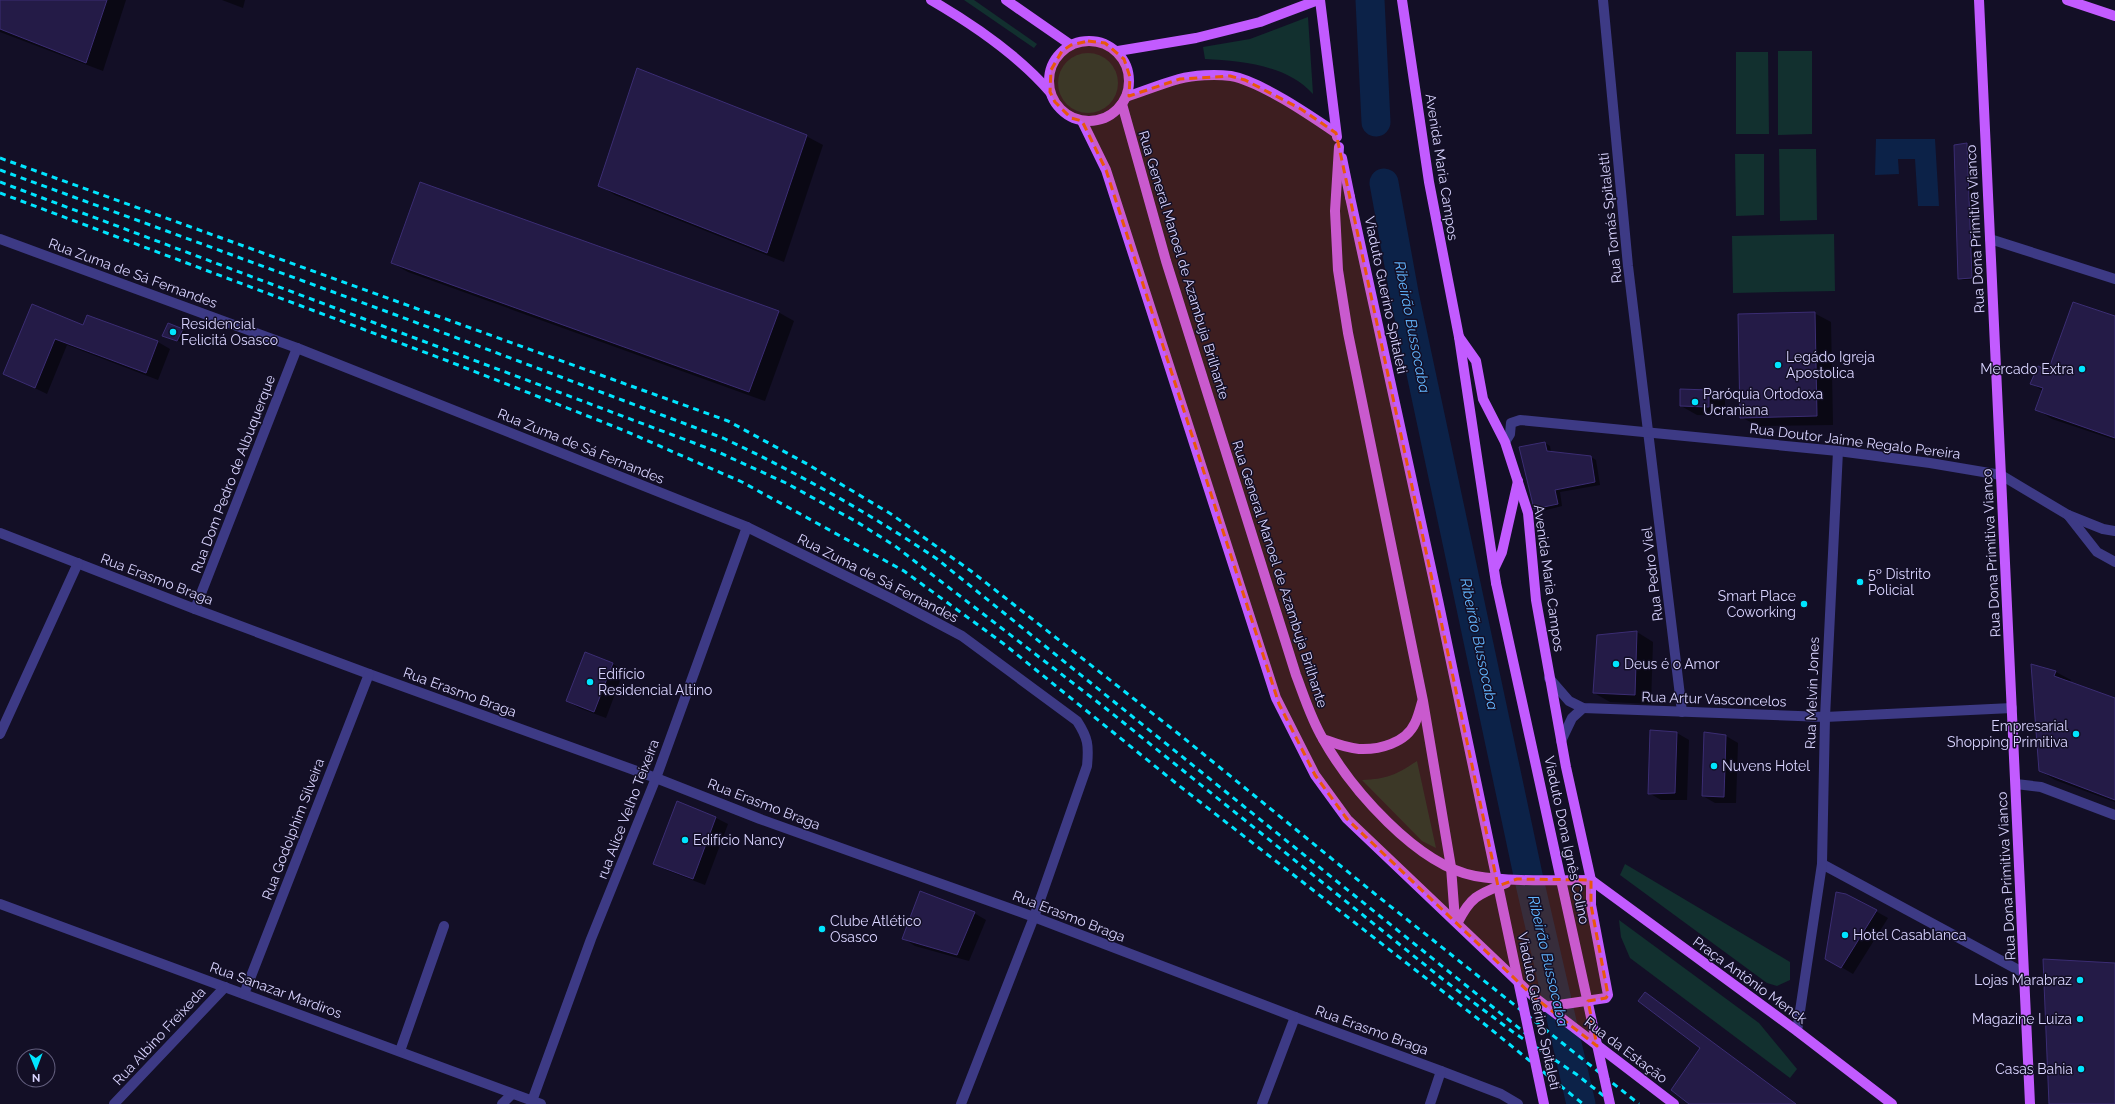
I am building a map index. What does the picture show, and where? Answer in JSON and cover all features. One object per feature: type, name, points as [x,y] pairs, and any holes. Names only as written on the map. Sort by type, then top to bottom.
[{"type":"main road","points":[[931,0],[1022,62],[1050,92],[1062,111],[1072,118],[1082,121],[1094,121],[1105,118],[1114,112],[1124,100],[1129,87],[1129,73],[1124,59],[1118,51],[1105,43],[1096,41],[1079,42],[1062,51],[1051,70],[1050,92]]},
{"type":"main road","points":[[1006,0],[1071,45]]},
{"type":"main road","points":[[1118,51],[1196,38],[1260,22],[1319,0]]},
{"type":"main road","name":"Viaduto Guerino Spitaleti","points":[[1319,0],[1336,133],[1438,600],[1544,1104]]},
{"type":"main road","name":"Avenida Maria Campos","points":[[1402,0],[1429,182],[1459,337],[1496,583]]},
{"type":"main road","name":"Rua Dona Primitiva Vianco","points":[[1979,0],[2030,1104]]},
{"type":"main road","points":[[2067,0],[2115,16]]},
{"type":"main road","points":[[1124,100],[1180,79],[1205,76],[1230,76],[1244,80],[1301,109],[1336,133]]},
{"type":"main road","name":"Rua General Manoel de Azambuja Brilhante","points":[[1124,100],[1166,261],[1293,667],[1310,713],[1323,739],[1359,792],[1389,822],[1431,858],[1475,876],[1538,880],[1591,880]]},
{"type":"main road","name":"Rua da Estação","points":[[1082,121],[1106,170],[1276,698],[1315,775],[1347,819],[1548,1007],[1570,1026],[1674,1104]]},
{"type":"main road","points":[[1339,147],[1335,211],[1340,284],[1348,333],[1423,700],[1451,867],[1456,921]]},
{"type":"main road","name":"Avenida Maria Campos","points":[[1459,337],[1476,361],[1483,399],[1505,442],[1528,513],[1536,600],[1561,741],[1591,880],[1591,905],[1608,995],[1606,998],[1548,1007]]},
{"type":"main road","points":[[1494,569],[1502,552],[1518,481]]},
{"type":"main road","name":"Viaduto Dona Ignês Colino","points":[[1496,583],[1610,1104]]},
{"type":"main road","points":[[1323,739],[1359,749],[1386,746],[1403,737],[1414,724],[1423,700]]},
{"type":"main road","points":[[1456,921],[1467,905],[1476,897],[1518,879]]},
{"type":"main road","name":"Praça Antônio Menck","points":[[1591,880],[1797,1030],[1892,1104]]},
{"type":"street","name":"Rua Tomás Spitaletti","points":[[1603,0],[1628,266],[1649,433]]},
{"type":"street","name":"Rua Zuma de Sá Fernandes","points":[[0,239],[297,348],[748,527],[962,636],[1077,721],[1084,732],[1089,746],[1087,766],[1034,917],[961,1104]]},
{"type":"street","points":[[1990,239],[2115,279]]},
{"type":"street","name":"Rua Dom Pedro de Albuquerque","points":[[195,609],[297,348]]},
{"type":"street","name":"Rua Doutor Jaime Regalo Pereira","points":[[1505,442],[1510,434],[1511,423],[1520,420],[1838,451],[1930,463],[2001,475]]},
{"type":"street","name":"Rua Pedro Viel","points":[[1649,433],[1682,712]]},
{"type":"street","name":"Rua Melvin Jones","points":[[1797,1030],[1822,864],[1824,717],[1838,451]]},
{"type":"street","points":[[2001,475],[2068,515],[2115,531]]},
{"type":"street","points":[[2068,515],[2097,552],[2115,562]]},
{"type":"street","name":"rua Alice Velho Teixeira","points":[[537,1102],[591,939],[656,778],[748,527]]},
{"type":"street","name":"Rua Erasmo Braga","points":[[0,533],[195,609],[369,674],[656,778],[760,819],[1034,917],[1294,1017],[1441,1070],[1502,1099],[1518,1104]]},
{"type":"street","points":[[0,734],[78,563]]},
{"type":"street","name":"Rua Godolphim Silveira","points":[[244,994],[369,674]]},
{"type":"street","name":"Rua Artur Vasconcelos","points":[[1549,678],[1569,701],[1583,708],[1824,717],[2012,708]]},
{"type":"street","points":[[1561,741],[1572,718],[1583,708]]},
{"type":"street","points":[[2016,784],[2041,788],[2115,815]]},
{"type":"street","points":[[1822,864],[2024,973]]},
{"type":"street","name":"Rua Sanazar Mardiros","points":[[0,904],[537,1102]]},
{"type":"street","points":[[400,1051],[444,926]]},
{"type":"street","name":"Rua Albino Freixeda","points":[[114,1104],[224,987]]},
{"type":"street","points":[[1262,1104],[1294,1017]]},
{"type":"street","points":[[1430,1104],[1441,1070]]},
{"type":"street","points":[[502,1104],[512,1094]]},
{"type":"highlighted area","points":[[1088,41],[1105,43],[1124,59],[1130,77],[1129,96],[1180,79],[1230,76],[1245,80],[1301,109],[1336,133],[1498,886],[1517,879],[1591,880],[1591,905],[1608,995],[1606,998],[1588,1001],[1597,1046],[1534,997],[1347,819],[1315,775],[1279,704],[1106,170],[1082,121],[1071,118],[1055,102],[1050,92],[1051,70],[1062,51],[1071,45]]},
{"type":"green space","points":[[964,0],[974,0],[1037,44],[1034,48]]},
{"type":"green space","points":[[1308,17],[1313,94],[1302,84],[1290,77],[1263,66],[1234,61],[1205,59],[1203,47],[1250,39]]},
{"type":"green space","points":[[1778,51],[1812,51],[1812,134],[1778,135]]},
{"type":"green space","points":[[1736,52],[1768,52],[1769,134],[1736,134]]},
{"type":"green space","points":[[1082,53],[1094,53],[1110,61],[1116,71],[1118,83],[1116,95],[1110,105],[1094,113],[1082,113],[1066,105],[1058,89],[1058,77],[1066,61]]},
{"type":"green space","points":[[1779,149],[1816,149],[1817,220],[1780,221]]},
{"type":"green space","points":[[1735,154],[1764,154],[1764,215],[1736,216]]},
{"type":"green space","points":[[1834,234],[1835,291],[1733,293],[1732,236]]},
{"type":"green space","points":[[1417,761],[1436,848],[1422,841],[1362,780],[1378,779],[1391,775],[1403,770]]},
{"type":"green space","points":[[1625,864],[1790,962],[1790,980],[1777,986],[1767,983],[1620,875]]},
{"type":"green space","points":[[1619,920],[1759,1023],[1797,1069],[1790,1078],[1630,958],[1621,937]]},
{"type":"water","points":[[1876,139],[1935,139],[1939,206],[1918,206],[1915,159],[1898,159],[1899,174],[1875,175]]},
{"type":"building","points":[[0,0],[107,0],[86,63],[0,29]]},
{"type":"building","points":[[637,68],[807,135],[767,253],[598,186]]},
{"type":"building","points":[[1967,143],[1972,278],[1958,279],[1954,145]]},
{"type":"building","points":[[420,182],[779,311],[749,392],[391,263]]},
{"type":"building","name":"Mercado Extra","points":[[2073,302],[2115,316],[2115,438],[2035,410],[2043,388],[2030,384],[2038,366],[2048,371]]},
{"type":"building","points":[[32,304],[83,325],[87,315],[158,341],[146,373],[55,339],[35,388],[3,374]]},
{"type":"building","name":"Legádo Igreja Apostolica","points":[[1815,312],[1817,416],[1740,418],[1738,314]]},
{"type":"building","name":"Residencial Felicitá Osasco","points":[[168,323],[183,329],[177,341],[162,336]]},
{"type":"building","name":"Paróquia Ortodoxa Ucraniana","points":[[1680,389],[1709,390],[1709,407],[1680,406]]},
{"type":"building","points":[[1545,442],[1547,451],[1591,456],[1595,482],[1555,490],[1558,504],[1534,509],[1519,447]]},
{"type":"building","name":"Deus é o Amor","points":[[1637,631],[1635,695],[1593,693],[1597,635]]},
{"type":"building","name":"Edifício Residencial Altino","points":[[585,652],[613,663],[594,712],[566,701]]},
{"type":"building","name":"Empresarial Shopping Primitiva","points":[[2031,664],[2056,671],[2054,676],[2115,698],[2115,800],[2039,771]]},
{"type":"building","points":[[1650,730],[1677,732],[1675,793],[1648,794]]},
{"type":"building","name":"Nuvens Hotel","points":[[1704,732],[1726,735],[1724,797],[1702,796]]},
{"type":"building","name":"Edifício Nancy","points":[[677,801],[716,817],[693,879],[653,864]]},
{"type":"building","points":[[920,891],[975,912],[957,955],[902,939]]},
{"type":"building","name":"Hotel Casablanca","points":[[1836,892],[1846,894],[1877,910],[1841,968],[1825,959]]},
{"type":"building","points":[[2043,959],[2115,963],[2115,1104],[2049,1104]]},
{"type":"building","points":[[1645,992],[1796,1104],[1689,1104],[1671,1090],[1700,1048],[1638,1001]]},
{"type":"waterway","name":"Ribeirão Bussocaba","points":[[1370,0],[1376,122]]},
{"type":"waterway","name":"Ribeirão Bussocaba","points":[[1384,183],[1405,298],[1528,875],[1581,1104]]},
{"type":"railway","points":[[0,158],[728,421],[809,465],[891,514],[971,571],[1180,735],[1380,898],[1639,1104]]},
{"type":"railway","points":[[0,170],[396,315],[723,438],[779,465],[833,494],[937,559],[1530,1037]]},
{"type":"railway","points":[[0,182],[718,452],[786,483],[857,522],[895,546],[1104,707],[1445,981],[1513,1032],[1576,1074],[1614,1104]]},
{"type":"railway","points":[[0,193],[448,361],[623,430],[742,482],[904,571],[1004,644],[1177,784],[1477,1018],[1583,1104]]},
{"type":"place","name":"Residencial Felicitá Osasco","points":[[173,332]]},
{"type":"place","name":"Legádo Igreja Apostolica","points":[[1778,365]]},
{"type":"place","name":"Mercado Extra","points":[[2082,369]]},
{"type":"place","name":"Paróquia Ortodoxa Ucraniana","points":[[1695,402]]},
{"type":"place","name":"5º Distrito Policial","points":[[1860,582]]},
{"type":"place","name":"Smart Place Coworking","points":[[1804,604]]},
{"type":"place","name":"Deus é o Amor","points":[[1616,664]]},
{"type":"place","name":"Edifício Residencial Altino","points":[[590,682]]},
{"type":"place","name":"Empresarial Shopping Primitiva","points":[[2076,734]]},
{"type":"place","name":"Nuvens Hotel","points":[[1714,766]]},
{"type":"place","name":"Edifício Nancy","points":[[685,840]]},
{"type":"place","name":"Clube Atlético Osasco","points":[[822,929]]},
{"type":"place","name":"Hotel Casablanca","points":[[1845,935]]},
{"type":"place","name":"Lojas Marabraz","points":[[2080,980]]},
{"type":"place","name":"Magazine Luiza","points":[[2080,1019]]},
{"type":"place","name":"Casas Bahia","points":[[2081,1069]]}]
